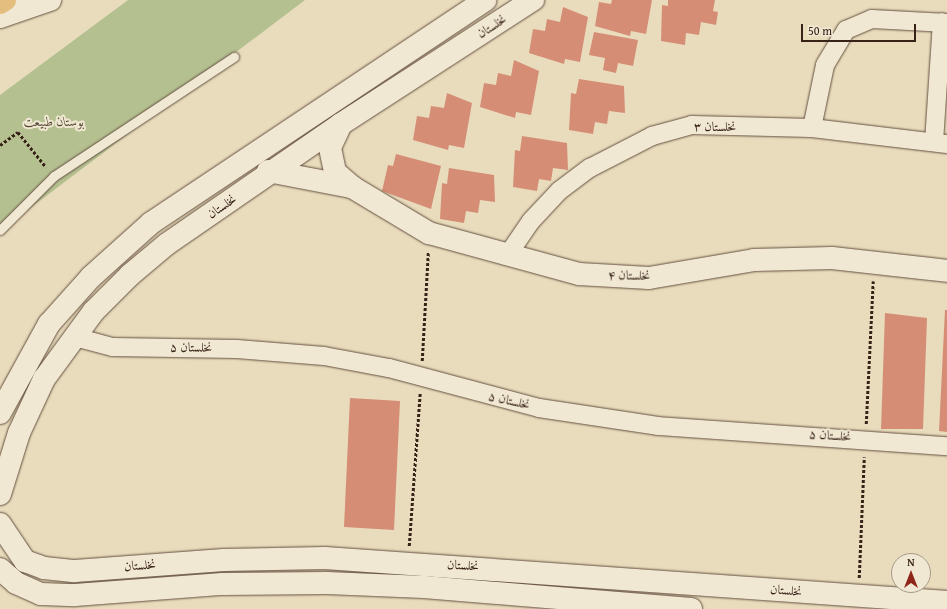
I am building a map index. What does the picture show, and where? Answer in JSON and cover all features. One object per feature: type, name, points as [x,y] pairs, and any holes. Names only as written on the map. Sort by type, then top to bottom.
[{"type":"highway","points":[[0,3],[5,0]]},
{"type":"street","points":[[0,17],[50,0]]},
{"type":"street","name":"نخلستان","points":[[0,413],[49,324],[91,277],[151,223],[255,152],[485,0]]},
{"type":"street","name":"نخلستان","points":[[0,494],[19,433],[44,379],[75,337],[125,280],[167,244],[271,174],[341,124],[533,0]]},
{"type":"street","points":[[812,128],[825,65],[846,30],[872,19],[945,23],[940,143]]},
{"type":"street","points":[[341,124],[330,148],[335,172],[352,187]]},
{"type":"street","name":"نخلستان ۳","points":[[507,256],[531,221],[559,191],[596,164],[652,136],[692,126],[812,128],[940,143]]},
{"type":"street","points":[[255,152],[271,174],[292,173],[352,187]]},
{"type":"street","name":"نخلستان ۴","points":[[352,187],[429,233],[507,256],[579,274],[649,278],[754,260],[832,258],[947,272]]},
{"type":"street","name":"نخلستان ۵","points":[[75,337],[113,346],[237,349],[324,356],[421,378],[539,408],[650,425],[947,446]]},
{"type":"street","name":"نخلستان","points":[[0,524],[25,561],[44,568],[75,571],[224,560],[325,558],[947,602]]},
{"type":"street","name":"نخلستان","points":[[0,569],[16,583],[41,594],[75,595],[223,584],[327,583],[424,587],[691,609]]},
{"type":"lane","points":[[0,230],[54,176],[234,57]]},
{"type":"path","points":[[0,145],[18,132],[54,176]]},
{"type":"path","points":[[408,563],[421,378],[429,233]]},
{"type":"green space","name":"بوستان طبیعت","points":[[128,0],[305,0],[0,231],[0,95]]},
{"type":"building","points":[[612,0],[652,0],[646,34],[631,31],[630,36],[595,26],[599,2],[611,4]]},
{"type":"building","points":[[668,0],[715,0],[713,11],[718,12],[716,25],[701,22],[699,35],[686,33],[685,45],[661,41],[662,5],[668,6]]},
{"type":"building","points":[[563,7],[588,17],[580,62],[565,59],[564,64],[529,53],[533,29],[545,31],[547,19],[560,22]]},
{"type":"building","points":[[594,32],[638,40],[633,66],[618,63],[616,73],[603,70],[605,58],[589,55]]},
{"type":"building","points":[[514,60],[539,71],[531,115],[516,112],[515,118],[480,107],[484,83],[496,85],[498,73],[511,76]]},
{"type":"building","points":[[579,79],[624,86],[625,113],[609,111],[607,124],[595,122],[593,134],[569,130],[571,93],[576,94]]},
{"type":"building","points":[[447,93],[472,103],[464,148],[449,145],[448,150],[413,140],[417,116],[429,118],[431,106],[444,108]]},
{"type":"building","points":[[522,136],[567,143],[568,170],[553,168],[551,181],[539,179],[537,191],[513,187],[515,150],[520,151]]},
{"type":"building","points":[[396,154],[441,166],[431,209],[382,191],[388,165],[393,166]]},
{"type":"building","points":[[449,168],[494,175],[495,202],[480,200],[478,213],[466,211],[464,223],[440,219],[442,183],[447,184]]},
{"type":"building","points":[[945,310],[947,310],[947,432],[939,431]]},
{"type":"building","points":[[885,313],[927,318],[923,429],[881,429]]},
{"type":"building","points":[[350,398],[400,401],[394,530],[344,527]]}]
